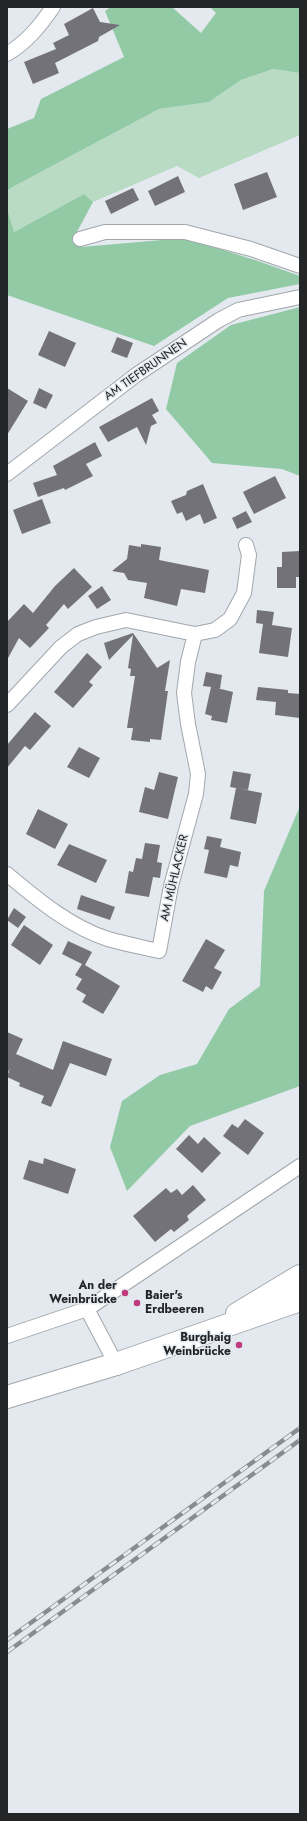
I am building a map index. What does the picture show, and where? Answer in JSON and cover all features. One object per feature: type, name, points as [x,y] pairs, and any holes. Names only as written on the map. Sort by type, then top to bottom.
[{"type":"main road","points":[[205,1333],[300,1276]]},
{"type":"main road","points":[[7,1397],[116,1364],[300,1300]]},
{"type":"street","points":[[7,54],[23,44],[45,19],[53,7]]},
{"type":"street","points":[[80,239],[105,232],[185,232],[251,248],[300,266]]},
{"type":"street","name":"AM TIEFBRUNNEN","points":[[7,474],[136,375],[219,320],[238,310],[300,297]]},
{"type":"street","points":[[7,705],[61,647],[78,634],[96,627],[126,620],[196,634],[215,630],[230,619],[244,593],[250,554],[246,545]]},
{"type":"street","name":"AM MÜHLACKER","points":[[7,874],[41,903],[68,920],[107,938],[159,951],[171,886],[196,794],[198,774],[188,724],[184,693],[188,662],[196,634]]},
{"type":"street","points":[[7,1336],[23,1332],[87,1309],[300,1166]]},
{"type":"street","points":[[87,1309],[116,1364]]},
{"type":"street","points":[[7,1326],[23,1332]]},
{"type":"green space","points":[[111,7],[172,7],[201,33],[216,13],[210,7],[300,7],[300,73],[273,69],[241,80],[209,102],[159,109],[7,190],[7,129],[34,118],[41,99],[124,57],[105,11]]},
{"type":"green space","points":[[273,69],[300,73],[300,135],[199,178],[177,166],[93,202],[84,194],[14,232],[7,208],[7,190],[159,109],[209,102],[241,80]]},
{"type":"green space","points":[[84,194],[93,202],[72,241],[81,247],[185,238],[300,276],[300,284],[228,298],[154,346],[7,295],[7,208],[14,232]]},
{"type":"green space","points":[[300,307],[300,476],[282,469],[212,463],[166,409],[177,363],[231,325]]},
{"type":"green space","points":[[300,806],[300,1086],[190,1126],[127,1191],[110,1147],[122,1101],[160,1075],[197,1064],[229,1009],[260,986],[264,891]]},
{"type":"building","points":[[93,8],[100,22],[120,25],[99,37],[98,41],[55,63],[59,73],[33,84],[24,62],[56,49],[53,43],[69,35],[64,24]]},
{"type":"building","points":[[267,172],[277,197],[243,210],[234,184]]},
{"type":"building","points":[[178,176],[185,192],[155,206],[148,191]]},
{"type":"building","points":[[133,188],[139,200],[111,214],[105,201]]},
{"type":"building","points":[[49,331],[76,343],[65,367],[38,355]]},
{"type":"building","points":[[117,337],[133,343],[127,358],[111,352]]},
{"type":"building","points":[[7,388],[28,401],[7,435]]},
{"type":"building","points":[[39,388],[53,395],[46,409],[33,403]]},
{"type":"building","points":[[152,398],[159,411],[152,415],[157,423],[151,426],[146,445],[137,427],[108,442],[99,427]]},
{"type":"building","points":[[95,442],[102,456],[86,464],[93,476],[65,490],[64,488],[38,497],[33,483],[57,475],[53,466]]},
{"type":"building","points":[[275,476],[286,498],[254,514],[243,492]]},
{"type":"building","points":[[203,484],[217,518],[204,524],[200,514],[186,521],[182,512],[177,514],[171,501],[186,495],[187,491]]},
{"type":"building","points":[[42,499],[51,523],[22,534],[13,510]]},
{"type":"building","points":[[246,511],[252,522],[237,529],[232,518]]},
{"type":"building","points":[[141,544],[161,547],[159,560],[209,570],[205,593],[181,589],[177,606],[144,598],[147,583],[128,580],[124,573],[112,571],[127,559],[129,545],[141,547]]},
{"type":"building","points":[[300,551],[300,577],[296,577],[296,588],[277,588],[277,567],[282,567],[282,552]]},
{"type":"building","points":[[74,568],[92,587],[68,609],[64,604],[46,625],[49,628],[30,648],[19,638],[7,660],[7,622],[24,604],[33,613],[55,586]]},
{"type":"building","points":[[102,586],[111,600],[97,609],[88,596]]},
{"type":"building","points":[[257,610],[274,612],[272,625],[292,628],[288,657],[259,653],[263,624],[256,623]]},
{"type":"building","points":[[133,633],[157,668],[170,660],[165,691],[168,691],[161,740],[150,739],[150,742],[131,740],[133,728],[127,728],[135,676],[130,676],[131,669],[128,668],[133,635],[109,660],[104,643]]},
{"type":"building","points":[[87,653],[102,667],[89,682],[93,685],[73,708],[54,692]]},
{"type":"building","points":[[206,672],[222,675],[220,689],[233,692],[227,723],[211,720],[212,716],[205,714],[211,687],[203,686]]},
{"type":"building","points":[[258,687],[288,690],[288,693],[300,694],[300,718],[275,715],[276,702],[256,700]]},
{"type":"building","points":[[35,712],[51,726],[30,750],[25,746],[7,768],[7,745]]},
{"type":"building","points":[[79,747],[100,758],[89,778],[67,767]]},
{"type":"building","points":[[233,771],[251,774],[248,790],[230,787]]},
{"type":"building","points":[[159,772],[178,777],[168,819],[139,812],[145,787],[154,790]]},
{"type":"building","points":[[236,788],[262,793],[256,824],[230,819]]},
{"type":"building","points":[[38,809],[68,824],[55,849],[26,834]]},
{"type":"building","points":[[207,836],[222,839],[220,847],[241,852],[238,867],[230,865],[227,878],[204,873],[209,850],[204,849]]},
{"type":"building","points":[[145,843],[160,845],[157,862],[162,863],[160,878],[153,877],[149,897],[125,893],[129,871],[133,872],[136,858],[142,859]]},
{"type":"building","points":[[69,844],[107,860],[96,883],[57,865]]},
{"type":"building","points":[[81,895],[115,907],[110,920],[77,909]]},
{"type":"building","points":[[14,908],[26,917],[18,928],[7,920]]},
{"type":"building","points":[[24,925],[53,945],[40,965],[11,945]]},
{"type":"building","points":[[206,939],[225,950],[214,968],[222,972],[212,990],[206,986],[203,992],[182,981]]},
{"type":"building","points":[[68,941],[92,952],[85,965],[120,986],[103,1014],[82,1002],[86,995],[76,989],[82,979],[75,975],[82,964],[62,954]]},
{"type":"building","points":[[7,1032],[23,1039],[16,1054],[53,1070],[63,1041],[112,1059],[106,1076],[70,1063],[51,1107],[41,1103],[44,1096],[19,1086],[20,1083],[7,1077],[10,1068],[7,1074]]},
{"type":"building","points":[[245,1119],[264,1133],[248,1155],[223,1136],[232,1124],[238,1128]]},
{"type":"building","points":[[189,1135],[198,1144],[204,1137],[221,1153],[202,1173],[176,1149]]},
{"type":"building","points":[[44,1158],[76,1169],[68,1194],[23,1179],[29,1160],[43,1164]]},
{"type":"building","points":[[193,1185],[206,1200],[187,1216],[189,1220],[174,1232],[171,1229],[155,1242],[133,1216],[166,1188],[171,1193],[177,1189],[182,1195]]},
{"type":"railway","points":[[7,1640],[300,1428]]},
{"type":"railway","points":[[7,1652],[300,1440]]},
{"type":"place","name":"An der Weinbrücke","points":[[125,1293]]},
{"type":"place","name":"Baier's Erdbeeren","points":[[137,1303]]},
{"type":"place","name":"Burghaig Weinbrücke","points":[[239,1345]]}]
